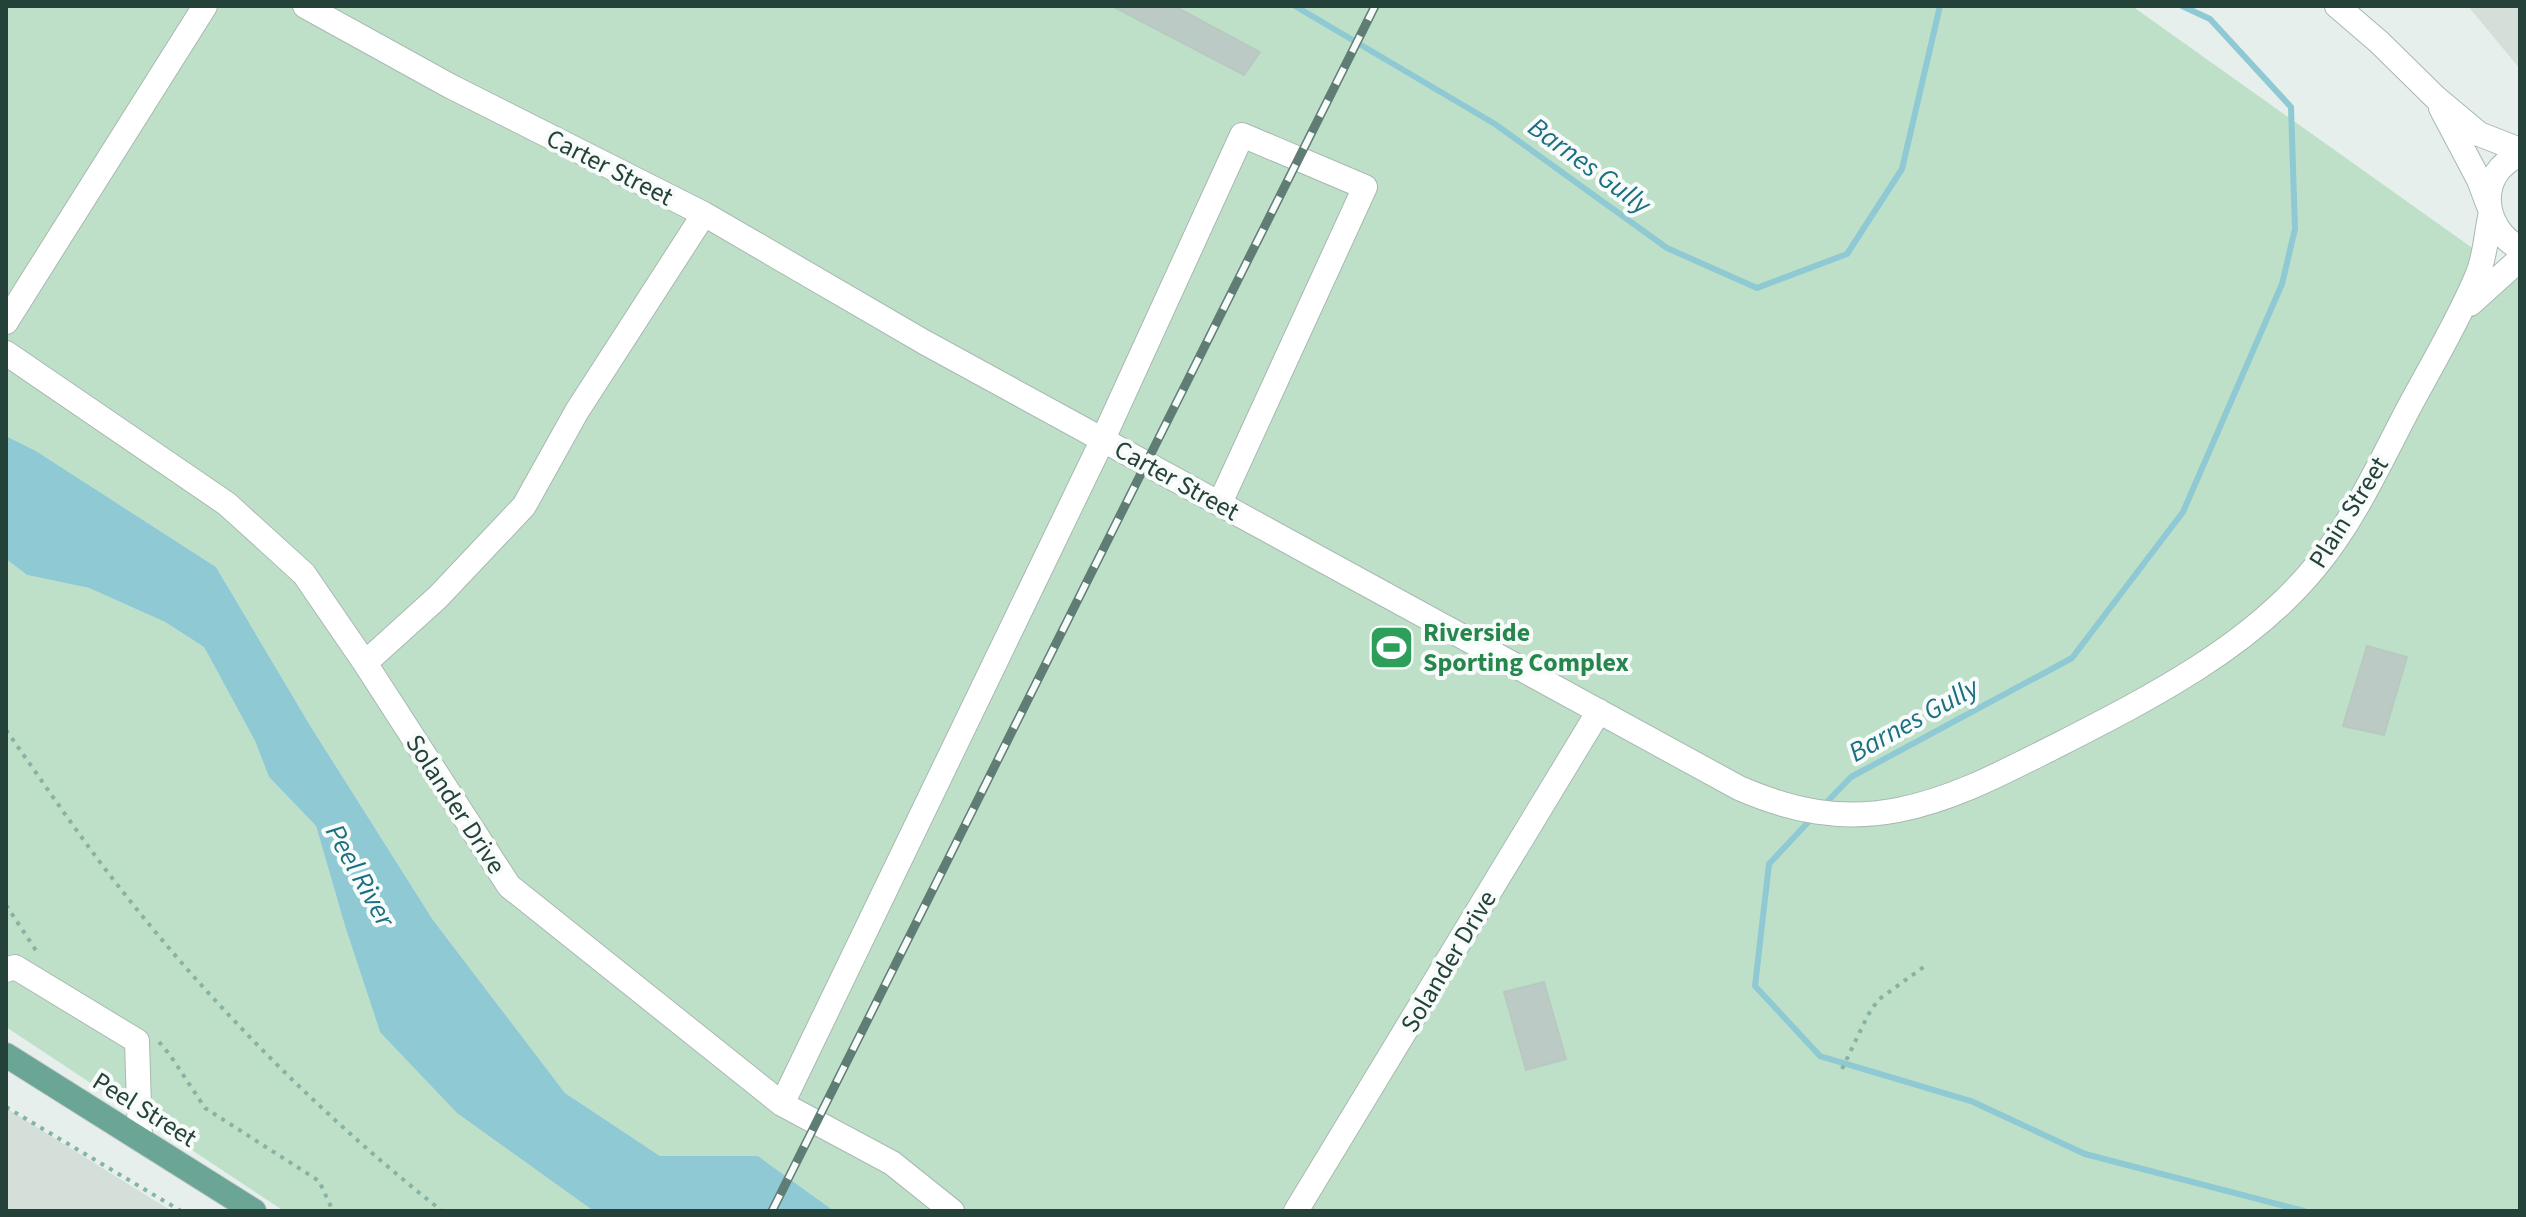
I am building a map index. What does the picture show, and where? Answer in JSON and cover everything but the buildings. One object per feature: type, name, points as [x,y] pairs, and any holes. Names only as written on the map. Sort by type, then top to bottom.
[{"type":"main road","name":"Peel Street","points":[[6,1055],[254,1211]]},
{"type":"street","points":[[6,322],[205,6]]},
{"type":"street","name":"Carter Street","points":[[305,6],[450,86],[704,214],[924,342],[1739,788],[1771,802],[1829,814],[1896,811],[1937,801],[1968,789],[2071,738]]},
{"type":"street","points":[[2337,6],[2479,134],[2520,152]]},
{"type":"street","points":[[2436,98],[2479,180],[2489,211],[2506,240],[2520,248]]},
{"type":"street","points":[[782,1104],[1103,439],[1242,135],[1365,187],[1220,503]]},
{"type":"street","name":"Plain Street","points":[[2071,738],[2217,654],[2271,613],[2316,567],[2354,513],[2455,320],[2478,273],[2494,178],[2502,166],[2520,152]]},
{"type":"street","points":[[365,663],[438,597],[524,506],[577,411],[704,214]]},
{"type":"street","name":"Plain Street","points":[[2455,320],[2520,259]]},
{"type":"street","name":"Solander Drive","points":[[6,353],[227,504],[304,574],[509,886],[782,1104],[892,1163],[952,1211]]},
{"type":"street","name":"Solander Drive","points":[[1296,1211],[1599,711]]},
{"type":"street","points":[[6,970],[15,967],[137,1041],[140,1139]]},
{"type":"path","points":[[6,730],[109,874],[237,1025],[332,1117],[442,1211]]},
{"type":"path","points":[[6,905],[39,955],[48,962]]},
{"type":"path","points":[[1842,1069],[1878,1000],[1925,966]]},
{"type":"path","points":[[156,1039],[205,1108],[319,1181],[333,1211]]},
{"type":"path","points":[[6,1107],[181,1211]]},
{"type":"shaded area","points":[[2468,6],[2520,6],[2520,69]]},
{"type":"shaded area","points":[[6,1108],[149,1197],[172,1211],[6,1211]]},
{"type":"green space","name":"Riverside Sporting Complex","points":[[6,6],[2132,6],[2502,269],[2520,272],[2520,1211],[834,1211],[758,1156],[660,1156],[565,1093],[433,920],[311,727],[216,567],[36,451],[6,436]]},
{"type":"green space","points":[[6,559],[27,575],[89,588],[165,622],[204,647],[255,741],[269,777],[316,826],[380,1032],[591,1209],[599,1211],[284,1211],[6,1027]]},
{"type":"water","name":"Peel River","points":[[6,436],[36,451],[216,567],[311,727],[433,920],[565,1093],[660,1156],[758,1156],[834,1211],[591,1209],[457,1113],[380,1032],[316,826],[269,777],[255,741],[204,647],[165,622],[89,588],[27,575],[6,559]]},
{"type":"waterway","name":"Barnes Gully","points":[[1295,6],[1495,124],[1667,248],[1757,288],[1847,254],[1902,169],[1940,6]]},
{"type":"waterway","name":"Barnes Gully","points":[[1825,804],[1851,777],[2072,658],[2183,512],[2282,284],[2295,229],[2291,107],[2210,19],[2182,6]]},
{"type":"waterway","name":"Barnes Gully","points":[[1812,818],[1769,864],[1755,986],[1820,1056],[1971,1101],[2085,1154],[2304,1211]]},
{"type":"railway","points":[[772,1211],[1375,6]]},
{"type":"place","name":"Riverside Sporting Complex","points":[[1392,647]]}]
